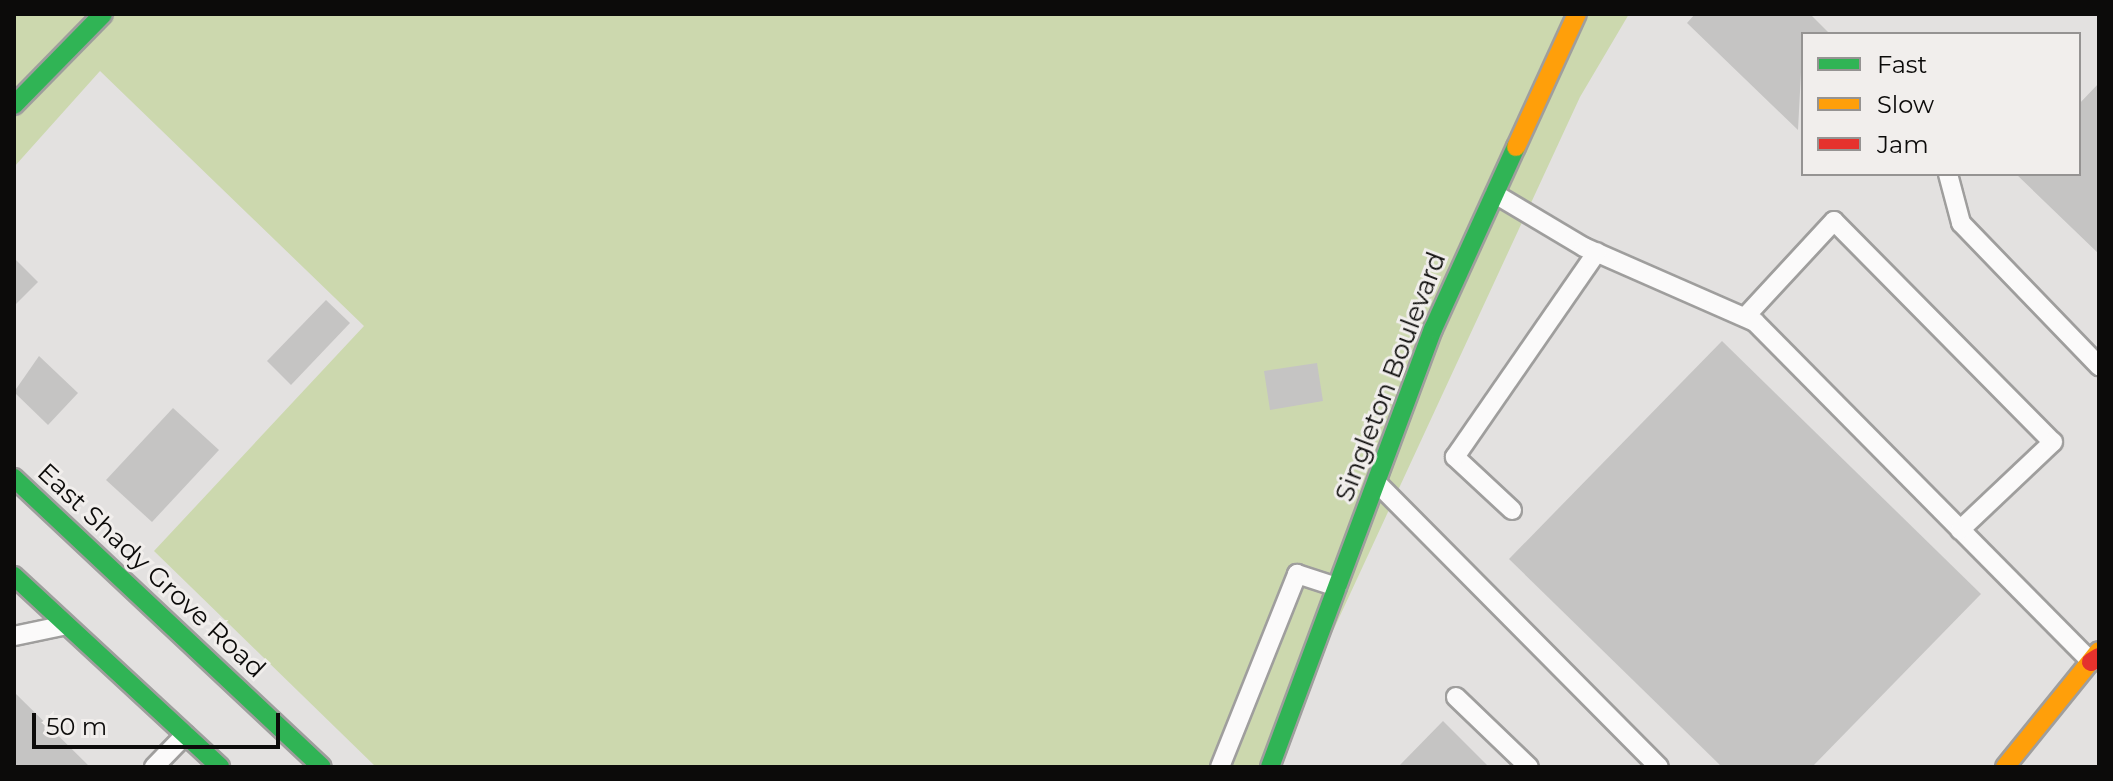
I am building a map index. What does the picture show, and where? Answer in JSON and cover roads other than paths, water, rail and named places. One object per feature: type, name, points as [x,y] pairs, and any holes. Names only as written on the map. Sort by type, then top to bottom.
[{"type":"street","points":[[14,105],[103,14]]},
{"type":"street","name":"Singleton Boulevard","points":[[1270,767],[1377,483],[1494,193],[1577,14]]},
{"type":"street","name":"East Shady Grove Road","points":[[14,478],[322,767]]},
{"type":"street","points":[[14,576],[220,767]]},
{"type":"street","points":[[2005,767],[2096,657]]},
{"type":"lane","points":[[1949,176],[1961,223],[2099,366]]},
{"type":"lane","points":[[1494,193],[1597,252],[1745,317],[1960,530],[2096,657]]},
{"type":"lane","points":[[1745,317],[1834,221],[2053,442],[1960,530]]},
{"type":"lane","points":[[1512,510],[1455,457],[1597,252]]},
{"type":"lane","points":[[1377,483],[1659,767]]},
{"type":"lane","points":[[1220,767],[1297,574],[1337,587]]},
{"type":"lane","points":[[14,636],[67,625]]},
{"type":"lane","points":[[1456,697],[1529,767]]},
{"type":"lane","points":[[154,767],[185,735]]}]
